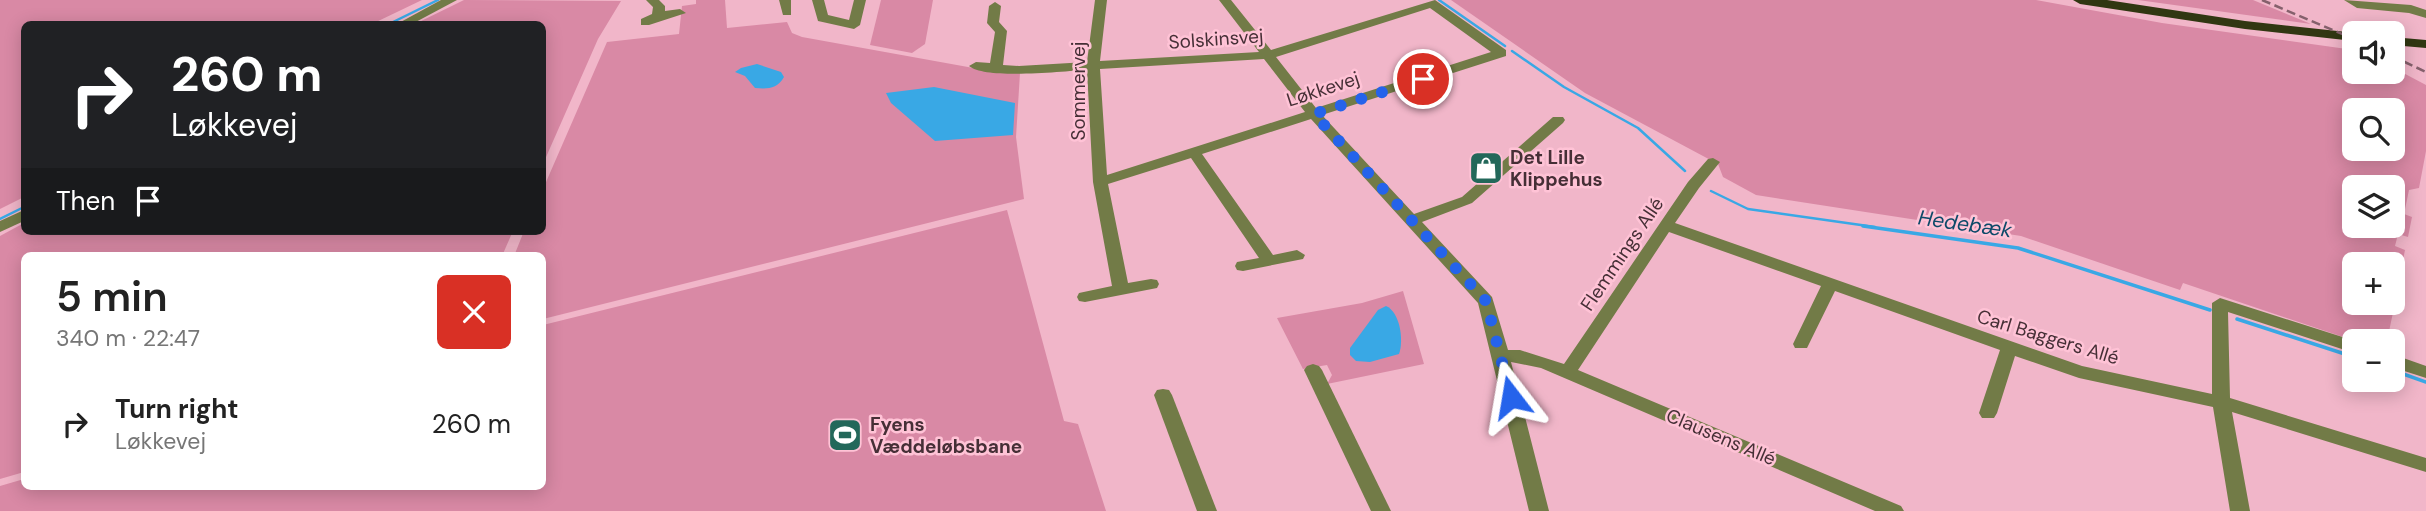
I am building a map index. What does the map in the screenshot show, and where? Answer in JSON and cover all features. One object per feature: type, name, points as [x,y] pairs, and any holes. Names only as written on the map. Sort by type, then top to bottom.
[{"type":"main road","points":[[2080,0],[2245,25],[2342,36]]},
{"type":"main road","points":[[2405,42],[2426,44]]},
{"type":"street","points":[[409,21],[451,0]]},
{"type":"street","points":[[652,0],[659,6],[658,16]]},
{"type":"street","points":[[818,0],[822,18],[854,25],[860,0]]},
{"type":"street","name":"Sommervej","points":[[1100,182],[1093,66],[1101,0]]},
{"type":"street","points":[[1224,0],[1314,114],[1486,301],[1497,336],[1539,511]]},
{"type":"street","points":[[2350,0],[2357,4],[2411,9],[2426,14]]},
{"type":"street","name":"Solskinsvej","points":[[976,66],[1019,70],[1268,55],[1432,3]]},
{"type":"street","name":"Løkkevej","points":[[1100,182],[1501,53],[1432,3]]},
{"type":"street","points":[[995,6],[993,23],[1001,31],[996,68]]},
{"type":"street","points":[[645,22],[658,16],[680,13]]},
{"type":"street","points":[[1412,220],[1467,200],[1558,120]]},
{"type":"street","points":[[1194,152],[1269,261]]},
{"type":"street","name":"Flemmings Allé","points":[[1568,372],[1665,225],[1701,174],[1707,171],[1713,162]]},
{"type":"street","points":[[1100,182],[1121,289]]},
{"type":"street","points":[[0,228],[21,217]]},
{"type":"street","name":"Carl Baggers Allé","points":[[1665,225],[2079,372],[2221,402],[2426,464]]},
{"type":"street","points":[[1243,266],[1297,255]]},
{"type":"street","points":[[1085,297],[1151,284]]},
{"type":"street","points":[[1801,344],[1830,285]]},
{"type":"street","points":[[2241,511],[2221,402],[2220,303],[2342,343]]},
{"type":"street","name":"Clausens Allé","points":[[1497,336],[1547,364]]},
{"type":"street","points":[[1988,413],[2009,349]]},
{"type":"street","name":"Clausens Allé","points":[[1501,356],[1520,356],[1568,372],[1894,511]]},
{"type":"street","points":[[2405,365],[2426,372]]},
{"type":"street","points":[[1313,370],[1381,511]]},
{"type":"street","points":[[1163,396],[1207,511]]},
{"type":"shaded area","points":[[0,0],[422,0],[378,21],[21,21],[21,198],[0,209]]},
{"type":"shaded area","points":[[464,0],[621,1],[598,39],[546,157],[546,21],[421,21]]},
{"type":"shaded area","points":[[696,0],[725,0],[727,28],[787,22],[792,33],[802,37],[979,69],[1020,73],[1016,137],[1024,199],[546,318],[546,252],[516,252],[522,235],[546,235],[546,182],[607,42],[679,34],[682,6],[696,4]]},
{"type":"shaded area","points":[[881,0],[933,0],[925,44],[912,53],[870,45]]},
{"type":"shaded area","points":[[1451,0],[2036,0],[2162,23],[2342,48],[2342,84],[2405,84],[2405,74],[2426,85],[2426,151],[2419,188],[2409,190],[2405,209],[2405,175],[2342,175],[2342,238],[2397,238],[2395,246],[2405,250],[2342,252],[2342,315],[2392,315],[2390,329],[2342,329],[2342,337],[2183,283],[2180,290],[2021,236],[1756,195],[1723,177],[1718,164],[1585,93]]},
{"type":"shaded area","points":[[2138,0],[2253,0],[2311,24]]},
{"type":"shaded area","points":[[1007,210],[1064,421],[1078,424],[1106,511],[0,511],[0,486],[21,480],[21,490],[546,490],[546,324]]},
{"type":"shaded area","points":[[2405,214],[2412,217],[2408,237],[2405,236]]},
{"type":"shaded area","points":[[21,225],[21,235],[511,235],[504,252],[21,252],[21,473],[0,479],[0,236]]},
{"type":"shaded area","points":[[1403,291],[1424,364],[1327,384],[1332,375],[1327,365],[1303,369],[1277,318],[1362,303]]},
{"type":"water","points":[[757,64],[781,72],[784,77],[772,87],[755,88],[745,76],[735,72]]},
{"type":"water","points":[[934,87],[1015,103],[1013,135],[935,141],[891,103],[886,93]]},
{"type":"water","points":[[1386,306],[1395,314],[1400,327],[1399,354],[1370,362],[1356,361],[1350,355],[1350,348],[1378,310]]},
{"type":"waterway","points":[[395,21],[438,0]]},
{"type":"waterway","name":"Hedebæk","points":[[1439,0],[1505,46]]},
{"type":"waterway","name":"Hedebæk","points":[[1512,51],[1564,87],[1638,128],[1685,171]]},
{"type":"waterway","name":"Hedebæk","points":[[1711,191],[1748,209],[1875,227]]},
{"type":"waterway","points":[[0,219],[21,208]]},
{"type":"waterway","name":"Hedebæk","points":[[1863,226],[2018,248],[2210,310]]},
{"type":"waterway","name":"Hedebæk","points":[[2237,319],[2342,353]]},
{"type":"waterway","name":"Hedebæk","points":[[2405,375],[2426,382]]},
{"type":"railway","points":[[2262,0],[2342,34]]},
{"type":"railway","points":[[2405,62],[2426,72]]},
{"type":"place","name":"Det Lille Klippehus","points":[[1486,168]]},
{"type":"place","name":"Fyens Væddeløbsbane","points":[[845,435]]},
{"type":"route","points":[[1423,79],[1314,114],[1486,301],[1511,397]]}]
